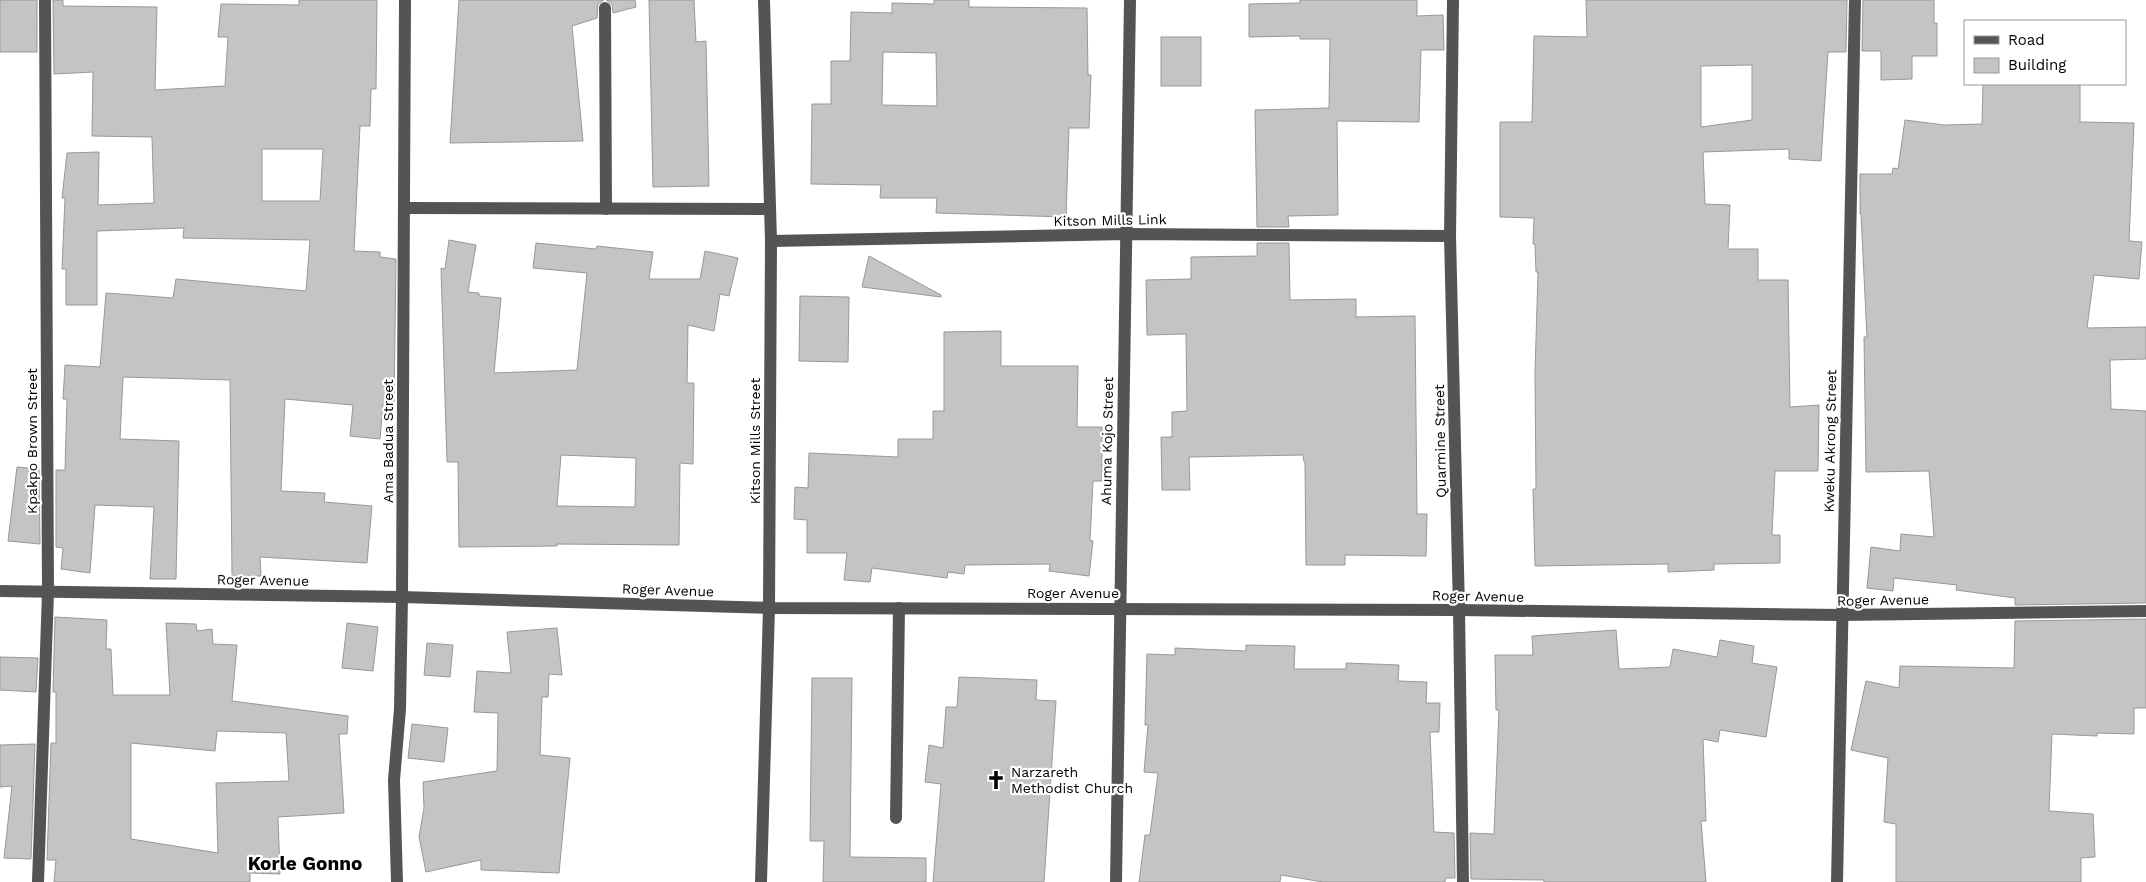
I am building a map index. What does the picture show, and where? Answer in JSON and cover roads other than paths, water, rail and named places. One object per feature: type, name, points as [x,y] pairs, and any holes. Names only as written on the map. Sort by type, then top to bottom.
[{"type":"street","name":"Kpakpo Brown Street","points":[[38,882],[48,592],[45,0]]},
{"type":"street","name":"Ama Badua Street","points":[[397,882],[394,780],[400,710],[402,597],[405,0]]},
{"type":"street","name":"Kitson Mills Street","points":[[761,882],[769,608],[771,241],[764,0]]},
{"type":"street","name":"Ahuma Kojo Street","points":[[1116,882],[1118,608],[1130,0]]},
{"type":"street","name":"Quarmine Street","points":[[1453,0],[1450,236],[1463,882]]},
{"type":"street","name":"Kweku Akrong Street","points":[[1837,882],[1855,0]]},
{"type":"street","points":[[605,8],[606,208]]},
{"type":"street","points":[[404,208],[770,209]]},
{"type":"street","name":"Kitson Mills Link","points":[[771,241],[1126,234],[1450,236]]},
{"type":"street","name":"Roger Avenue","points":[[0,591],[402,597],[769,608],[1459,610],[1841,615],[2146,611]]},
{"type":"street","points":[[896,818],[899,608]]},
{"type":"place","name":"Narzareth Methodist Church","points":[[996,780]]},
{"type":"district","name":"Korle Gonno","points":[[305,863]]}]
